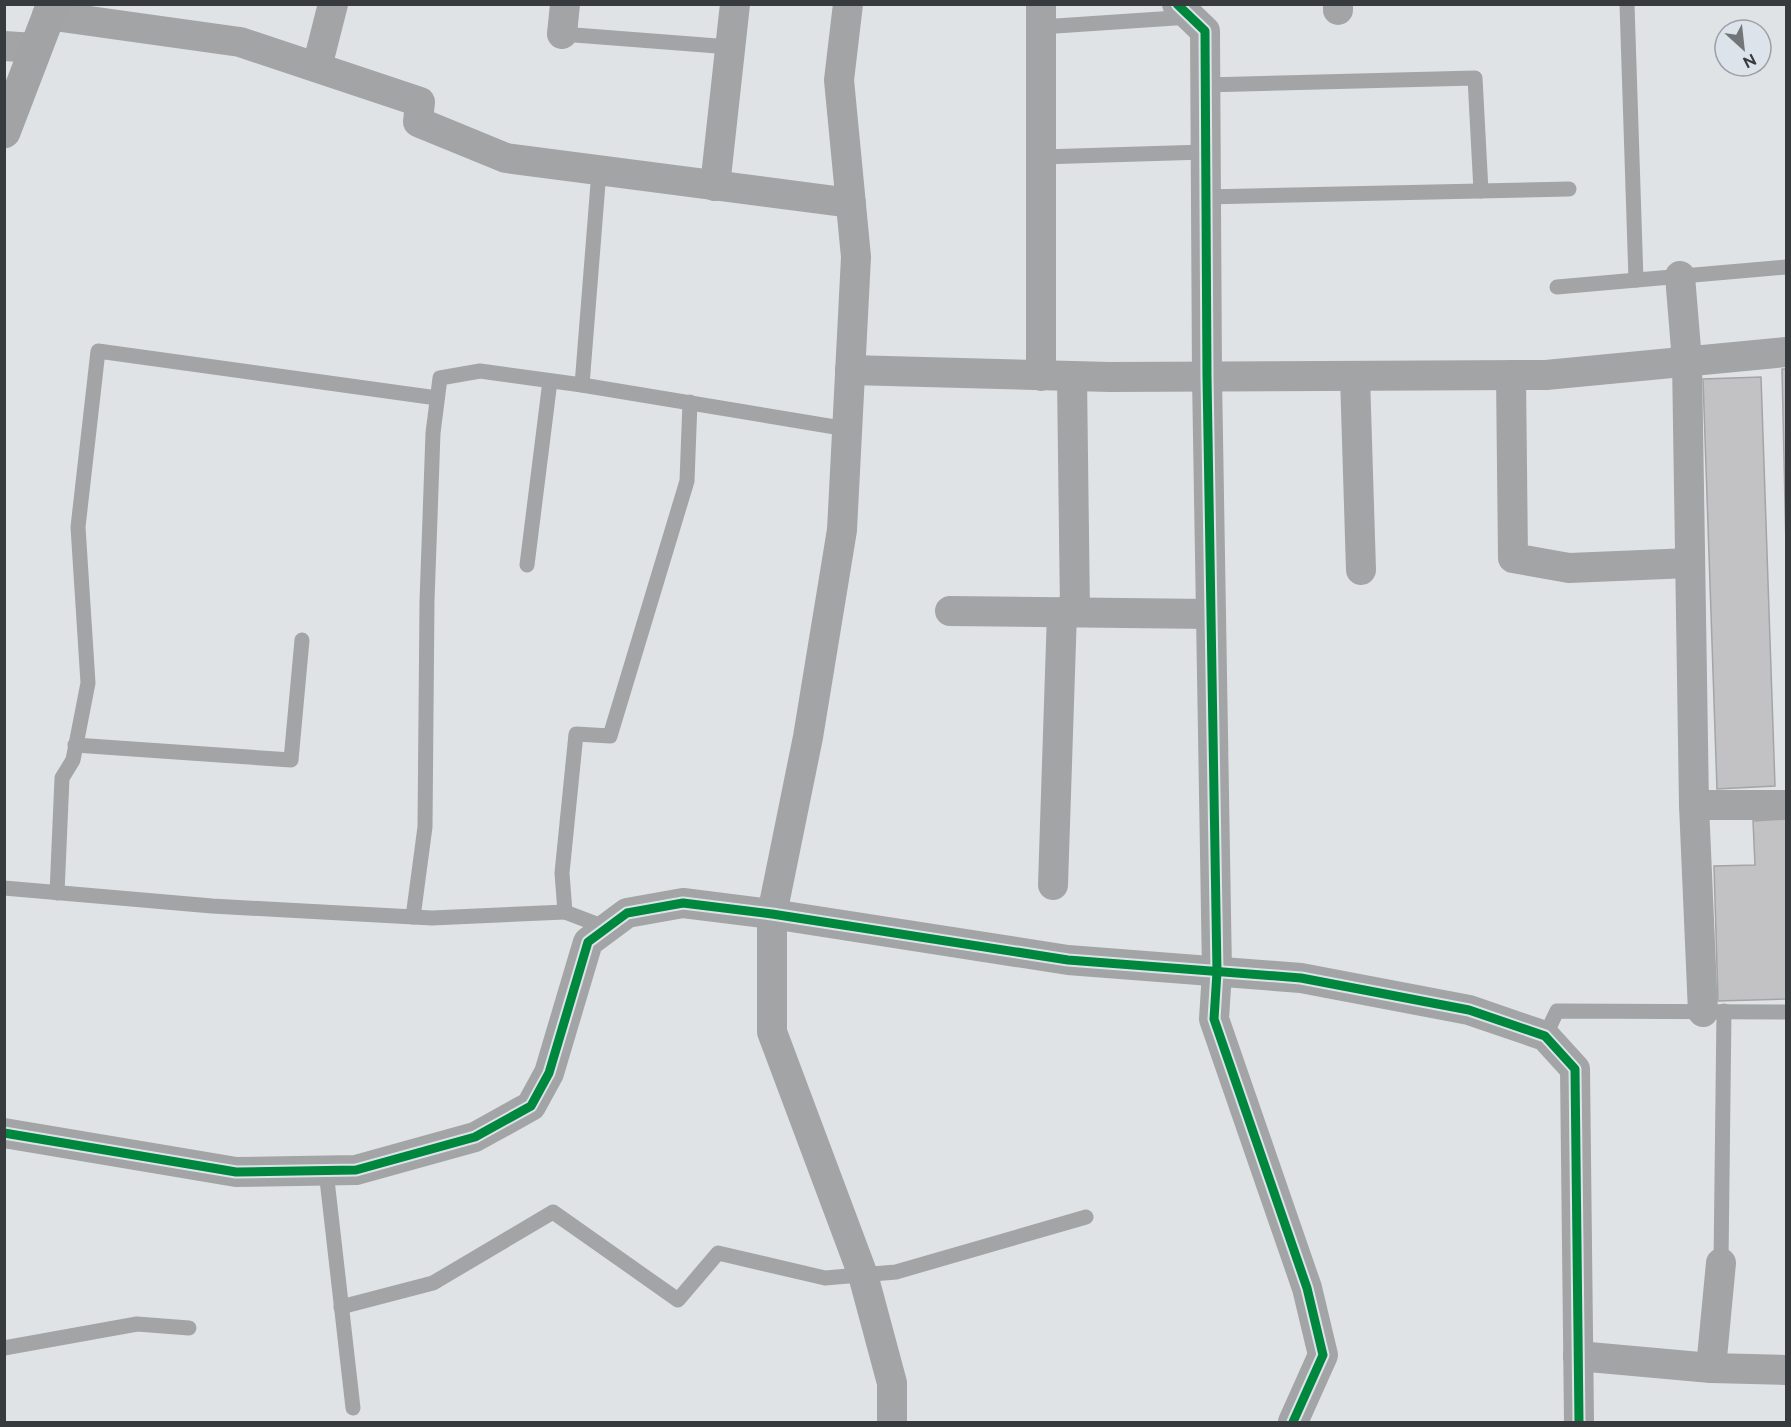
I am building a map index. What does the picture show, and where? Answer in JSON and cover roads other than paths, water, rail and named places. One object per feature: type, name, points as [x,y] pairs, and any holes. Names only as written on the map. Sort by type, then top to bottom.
[{"type":"street","points":[[317,67],[333,4]]},
{"type":"street","points":[[562,34],[565,4]]},
{"type":"street","points":[[715,186],[735,4]]},
{"type":"street","points":[[848,4],[839,80],[856,256],[842,530],[808,737],[772,914],[772,1032],[863,1275],[892,1383],[892,1422]]},
{"type":"street","points":[[4,132],[20,47],[50,10],[240,42],[420,102],[418,122],[506,158],[851,203]]},
{"type":"street","points":[[1183,11],[1204,31],[1217,972],[1214,1019],[1306,1288],[1323,1355],[1293,1422]]},
{"type":"street","points":[[1041,16],[1041,376]]},
{"type":"street","points":[[1680,276],[1687,361],[1694,806],[1714,1012]]},
{"type":"street","points":[[850,370],[1072,377],[1546,375],[1786,352]]},
{"type":"street","points":[[1511,375],[1513,558],[1569,568],[1690,563]]},
{"type":"street","points":[[1355,376],[1361,570]]},
{"type":"street","points":[[1053,885],[1068,612],[1072,377]]},
{"type":"street","points":[[950,611],[1211,614]]},
{"type":"street","points":[[1694,806],[1786,806]]},
{"type":"street","points":[[4,1132],[236,1172],[356,1170],[475,1137],[531,1107],[549,1073],[588,942],[627,913],[683,903],[772,914],[1068,960],[1301,978],[1458,1008],[1545,1036],[1575,1069],[1579,1422]]},
{"type":"street","points":[[1711,1368],[1721,1263]]},
{"type":"street","points":[[1578,1356],[1711,1368],[1786,1370]]},
{"type":"lane","points":[[1627,4],[1636,280]]},
{"type":"lane","points":[[1041,16],[1183,11]]},
{"type":"lane","points":[[562,34],[730,47]]},
{"type":"lane","points":[[1204,86],[1475,78],[1481,191]]},
{"type":"lane","points":[[1041,157],[1206,152]]},
{"type":"lane","points":[[582,385],[599,171]]},
{"type":"lane","points":[[1205,197],[1569,189]]},
{"type":"lane","points":[[1557,287],[1786,267]]},
{"type":"lane","points":[[57,893],[62,778],[73,760],[88,683],[78,527],[98,351],[437,398]]},
{"type":"lane","points":[[413,917],[425,827],[427,601],[433,433],[440,378],[480,370],[847,429]]},
{"type":"lane","points":[[527,564],[550,381]]},
{"type":"lane","points":[[565,912],[562,873],[576,734],[610,736],[687,481],[690,402]]},
{"type":"lane","points":[[75,745],[291,760],[302,640]]},
{"type":"lane","points":[[4,888],[212,906],[432,918],[565,912],[607,928]]},
{"type":"lane","points":[[1545,1036],[1557,1011],[1786,1012]]},
{"type":"lane","points":[[1714,1012],[1721,1263]]},
{"type":"lane","points":[[326,1171],[353,1408]]},
{"type":"lane","points":[[341,1307],[433,1282],[553,1212],[678,1300],[718,1253],[825,1278],[897,1272],[1086,1217]]},
{"type":"lane","points":[[4,1348],[137,1324],[189,1328]]}]
